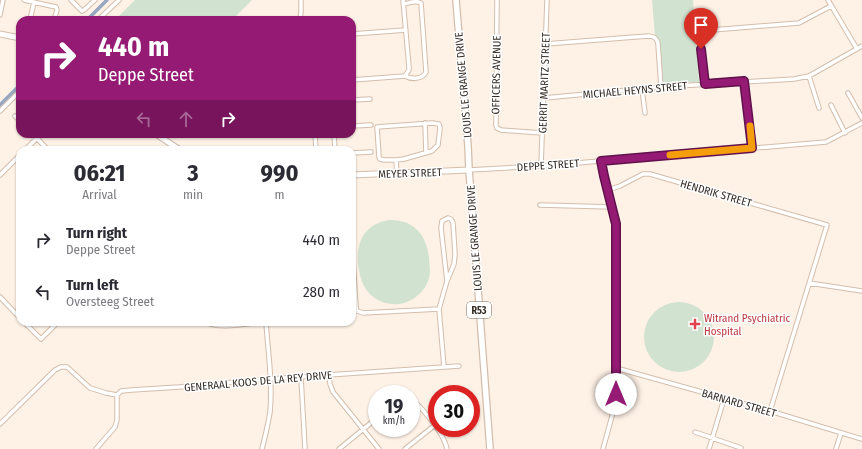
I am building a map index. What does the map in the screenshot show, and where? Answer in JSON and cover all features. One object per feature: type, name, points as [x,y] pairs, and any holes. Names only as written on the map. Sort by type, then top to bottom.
[{"type":"main road","name":"LOUIS LE GRANGE DRIVE","points":[[456,0],[490,449]]},
{"type":"street","points":[[0,15],[3,0]]},
{"type":"street","points":[[24,0],[56,7],[55,16]]},
{"type":"street","points":[[71,0],[82,11],[94,0]]},
{"type":"street","points":[[102,16],[119,0]]},
{"type":"street","points":[[300,16],[301,0]]},
{"type":"street","name":"OFFICERS AVENUE","points":[[497,0],[496,128],[501,130],[542,133]]},
{"type":"street","name":"GERRIT MARITZ STREET","points":[[541,166],[547,0]]},
{"type":"street","points":[[828,0],[857,49]]},
{"type":"street","points":[[30,16],[32,1]]},
{"type":"street","points":[[356,80],[405,76],[410,78],[425,75],[421,3],[418,1],[403,2],[409,70],[405,76]]},
{"type":"street","points":[[705,84],[701,38],[704,33],[712,30],[799,23],[831,6]]},
{"type":"street","points":[[356,34],[406,30]]},
{"type":"street","points":[[0,34],[16,37]]},
{"type":"street","points":[[545,44],[653,36],[656,38],[658,44],[661,87]]},
{"type":"street","name":"MICHAEL HEYNS STREET","points":[[544,98],[661,87],[808,76],[862,46]]},
{"type":"street","points":[[808,76],[819,108]]},
{"type":"street","points":[[744,81],[752,148]]},
{"type":"street","points":[[642,89],[645,113]]},
{"type":"street","points":[[848,93],[862,118]]},
{"type":"street","points":[[0,111],[16,95]]},
{"type":"street","points":[[356,100],[370,99]]},
{"type":"street","points":[[831,105],[845,133]]},
{"type":"street","name":"DEPPE STREET","points":[[469,170],[541,166],[826,142],[862,123]]},
{"type":"street","points":[[424,124],[426,153]]},
{"type":"street","points":[[439,124],[438,145],[432,151],[426,153],[404,159],[380,159],[377,127],[439,124]]},
{"type":"street","points":[[356,126],[371,125]]},
{"type":"street","points":[[29,146],[37,138],[44,146]]},
{"type":"street","points":[[162,138],[174,146]]},
{"type":"street","points":[[356,153],[371,152]]},
{"type":"street","points":[[0,174],[16,159]]},
{"type":"street","points":[[396,160],[398,174]]},
{"type":"street","points":[[601,161],[616,224],[615,405],[603,449]]},
{"type":"street","name":"MEYER STREET","points":[[356,175],[469,170]]},
{"type":"street","name":"HENDRIK STREET","points":[[608,190],[620,186],[643,174],[652,174],[827,224],[809,284]]},
{"type":"street","points":[[540,205],[612,207]]},
{"type":"street","points":[[444,367],[439,309],[447,281],[454,264],[455,254],[453,223],[451,219],[448,218],[442,221],[440,228],[447,281]]},
{"type":"street","points":[[770,411],[809,284],[862,291]]},
{"type":"street","points":[[0,297],[16,314]]},
{"type":"street","points":[[356,306],[357,311],[363,313],[439,309]]},
{"type":"street","points":[[28,326],[41,339],[54,326]]},
{"type":"street","points":[[262,449],[270,412],[270,379],[265,326]]},
{"type":"street","name":"GENERAAL KOOS DE LA REY DRIVE","points":[[0,424],[55,370],[61,367],[67,368],[90,388],[117,394],[122,391],[132,390],[459,366]]},
{"type":"street","name":"BARNARD STREET","points":[[616,368],[770,411],[862,439]]},
{"type":"street","points":[[330,375],[332,392],[379,449]]},
{"type":"street","points":[[301,377],[306,449]]},
{"type":"street","points":[[96,449],[115,427],[117,420],[117,394]]},
{"type":"street","points":[[709,449],[724,398]]},
{"type":"street","points":[[420,407],[428,417]]},
{"type":"street","points":[[339,449],[368,426]]},
{"type":"street","points":[[405,449],[428,431]]},
{"type":"street","points":[[695,432],[740,448]]},
{"type":"street","points":[[836,449],[841,433]]},
{"type":"street","points":[[442,437],[447,449]]},
{"type":"green space","points":[[135,0],[252,0],[236,16],[119,16]]},
{"type":"green space","points":[[652,0],[693,0],[699,82],[659,85]]},
{"type":"green space","points":[[389,220],[405,222],[417,230],[425,241],[429,257],[430,272],[424,289],[416,297],[405,303],[399,304],[387,304],[372,296],[362,282],[358,264],[359,248],[364,235],[374,225]]},
{"type":"green space","points":[[672,302],[686,302],[699,308],[708,317],[712,323],[714,337],[712,351],[704,362],[693,370],[686,372],[672,372],[665,370],[654,362],[646,351],[644,344],[644,330],[646,323],[654,312],[665,304]]},
{"type":"waterway","points":[[91,16],[107,0]]},
{"type":"waterway","points":[[0,105],[16,89]]},
{"type":"slow traffic","points":[[670,155],[752,148],[750,126]]},
{"type":"place","name":"Witrand Psychiatric Hospital","points":[[695,324]]},
{"type":"route","points":[[616,394],[616,224],[601,161],[752,148],[744,81],[705,84],[701,49]]}]
